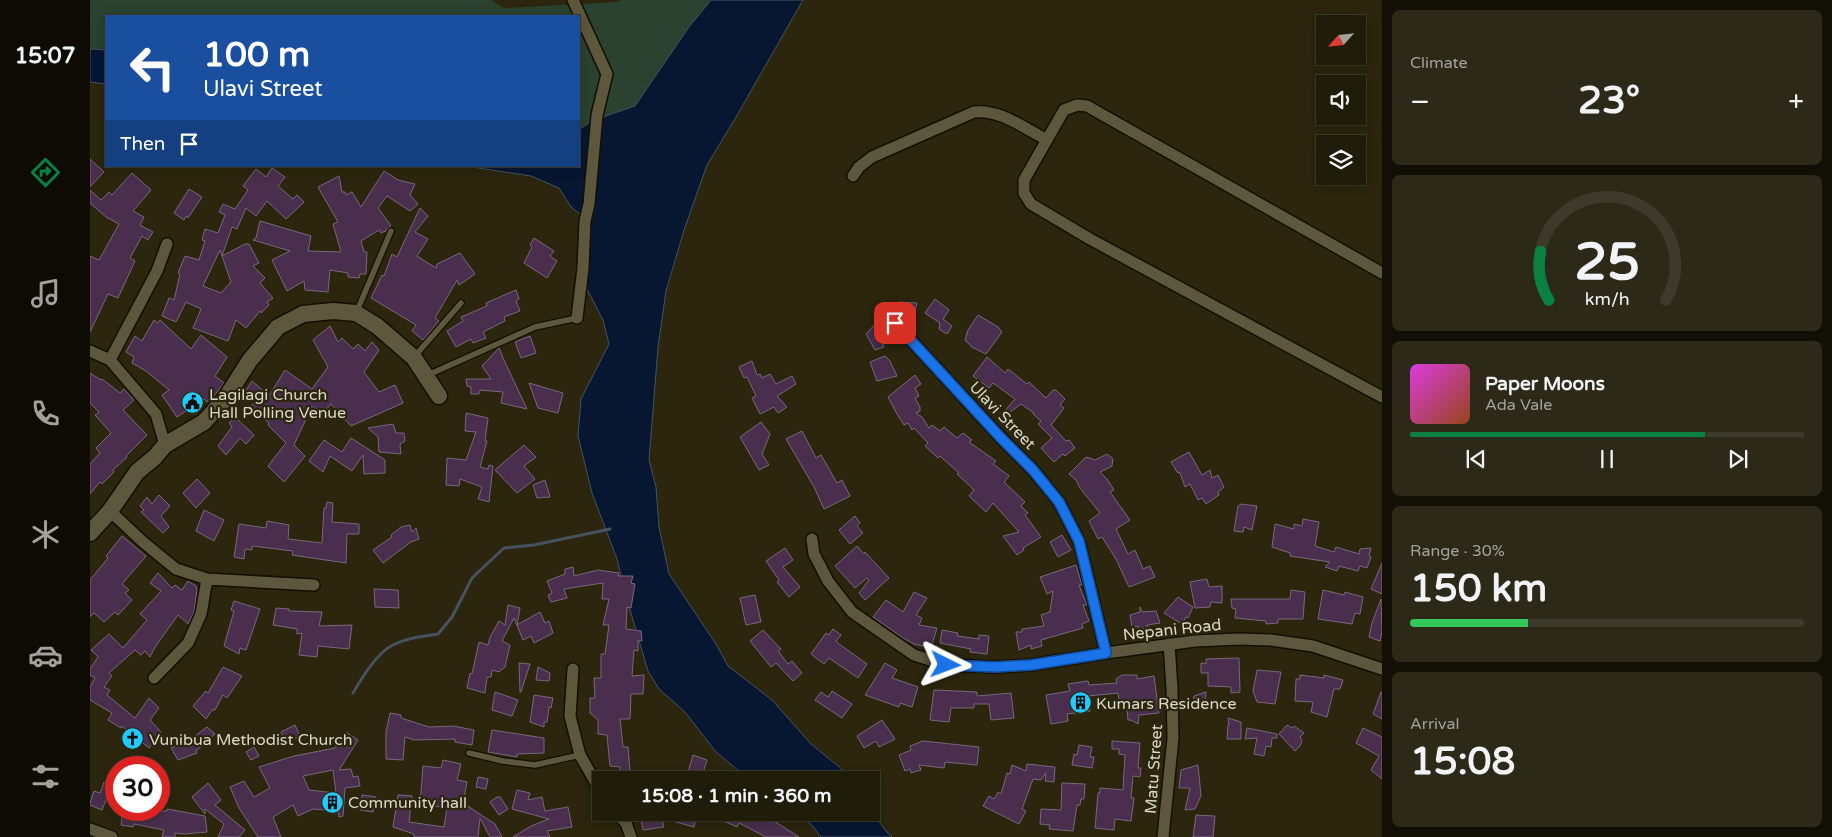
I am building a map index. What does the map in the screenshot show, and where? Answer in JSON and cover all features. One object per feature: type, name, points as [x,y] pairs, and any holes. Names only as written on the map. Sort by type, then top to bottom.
[{"type":"street","points":[[573,0],[580,15]]},
{"type":"street","points":[[577,318],[584,268],[585,220],[589,204],[597,115],[607,74],[580,15]]},
{"type":"street","points":[[1382,273],[1087,106],[1077,105],[1064,110],[1024,180],[1024,193],[1031,204],[1090,239],[1382,397]]},
{"type":"street","points":[[853,176],[859,167],[872,157],[974,112],[989,112],[1002,116],[1046,140]]},
{"type":"street","points":[[110,360],[158,271],[167,244]]},
{"type":"street","points":[[90,533],[110,511],[137,472],[155,457],[165,445],[204,422],[224,399],[250,360],[278,327],[303,314],[333,311],[356,313],[377,326],[414,358],[439,396]]},
{"type":"street","name":"Ulavi Street","points":[[895,323],[1033,470],[1059,502],[1079,541],[1106,653]]},
{"type":"street","points":[[90,351],[110,360],[156,414],[165,445]]},
{"type":"street","points":[[110,511],[143,542],[176,569],[207,579],[314,585]]},
{"type":"street","name":"Nepani Road","points":[[812,539],[814,554],[828,581],[852,612],[914,655],[946,665],[995,667],[1031,665],[1168,644],[1212,640],[1271,640],[1312,646],[1382,669]]},
{"type":"street","points":[[154,678],[188,643],[201,614],[207,579]]},
{"type":"street","name":"Matu Street","points":[[1164,837],[1173,738],[1172,689],[1168,644]]},
{"type":"street","points":[[574,669],[570,716],[580,755],[592,776]]},
{"type":"street","points":[[624,821],[630,837]]},
{"type":"street","points":[[90,829],[112,837]]},
{"type":"lane","points":[[356,313],[391,231]]},
{"type":"lane","points":[[414,358],[462,303]]},
{"type":"lane","points":[[426,376],[535,327],[577,318]]},
{"type":"lane","points":[[469,753],[535,765],[580,755]]},
{"type":"green space","points":[[90,0],[491,0],[503,8],[618,2],[620,0],[711,0],[689,27],[635,106],[591,121],[580,129],[580,15],[105,15],[105,50],[90,49]]},
{"type":"water","points":[[711,0],[803,0],[707,165],[684,230],[666,291],[658,347],[649,460],[656,487],[659,527],[669,574],[716,644],[728,666],[772,700],[811,744],[844,771],[739,771],[716,752],[685,712],[659,689],[648,671],[617,559],[592,493],[578,436],[581,399],[609,344],[603,320],[587,289],[585,218],[571,207],[559,188],[531,176],[472,167],[580,167],[580,129],[591,121],[635,106],[689,27]]},
{"type":"water","points":[[90,49],[105,50],[105,84],[90,82]]},
{"type":"water","points":[[807,821],[879,821],[892,837],[821,837]]},
{"type":"building","points":[[90,159],[104,172],[90,187]]},
{"type":"building","points":[[272,168],[285,177],[278,186],[293,199],[297,195],[304,202],[286,219],[267,201],[256,216],[246,208],[237,229],[232,227],[222,256],[245,244],[249,244],[259,263],[253,266],[265,278],[260,283],[273,298],[267,302],[269,305],[261,313],[260,311],[246,328],[236,320],[228,341],[193,328],[201,309],[186,302],[176,322],[162,316],[169,298],[174,300],[180,274],[178,273],[185,256],[199,260],[205,241],[202,240],[205,229],[218,233],[225,215],[219,212],[223,204],[235,209],[248,190],[243,186],[256,169],[266,177]],"holes":[[[220,250],[231,282],[221,293],[203,286]]]},
{"type":"building","points":[[384,171],[398,180],[415,184],[410,195],[418,204],[410,211],[387,196],[378,208],[391,226],[385,232],[381,233],[379,230],[361,241],[364,252],[367,252],[366,274],[360,274],[359,278],[348,277],[348,273],[330,270],[328,292],[305,290],[304,281],[287,291],[272,260],[290,251],[253,240],[256,238],[260,221],[311,236],[308,251],[341,252],[333,224],[338,222],[318,187],[339,176],[342,192],[345,192],[346,195],[352,192],[361,207]]},
{"type":"building","points":[[132,173],[151,190],[133,211],[144,217],[140,225],[153,232],[148,240],[142,236],[130,258],[135,261],[118,298],[108,294],[90,332],[90,256],[99,260],[119,224],[106,217],[90,203],[90,190],[101,200],[109,192],[112,195]]},
{"type":"building","points":[[189,189],[202,197],[188,218],[186,216],[184,220],[174,213]]},
{"type":"building","points":[[420,208],[428,216],[415,232],[428,239],[417,256],[436,268],[437,264],[460,253],[475,274],[459,285],[457,280],[435,318],[439,321],[423,340],[412,331],[416,325],[371,298],[382,275],[384,276],[392,254],[397,257]]},
{"type":"building","points":[[534,238],[554,251],[550,256],[557,261],[547,278],[524,263]]},
{"type":"building","points":[[516,290],[519,299],[516,301],[520,311],[504,317],[505,321],[483,332],[486,338],[473,343],[471,339],[456,347],[447,331],[463,321],[461,317],[487,306],[486,303]]},
{"type":"building","points":[[935,299],[949,310],[943,319],[952,326],[947,334],[939,329],[940,323],[925,313]]},
{"type":"building","points":[[899,302],[917,303],[914,315],[898,314]]},
{"type":"building","points":[[978,315],[998,327],[1002,332],[986,354],[972,347],[965,340],[968,330]]},
{"type":"building","points":[[154,320],[158,323],[160,320],[191,349],[201,335],[227,357],[215,376],[224,383],[213,397],[211,396],[207,402],[204,399],[177,417],[162,395],[169,390],[146,371],[132,363],[134,357],[126,352],[135,336],[142,341]]},
{"type":"building","points":[[878,321],[886,331],[880,337],[884,347],[875,350],[866,334]]},
{"type":"building","points":[[330,326],[338,342],[342,338],[353,349],[358,344],[365,351],[372,342],[379,350],[364,372],[379,392],[395,385],[403,403],[351,426],[331,404],[322,414],[312,406],[294,445],[305,456],[284,482],[268,466],[286,443],[268,425],[269,423],[250,407],[255,402],[244,394],[252,381],[269,396],[285,370],[312,389],[328,367],[313,340]]},
{"type":"building","points":[[530,336],[536,353],[521,358],[515,342]]},
{"type":"building","points":[[499,348],[527,409],[501,403],[503,392],[480,390],[479,394],[471,394],[471,387],[467,386],[466,379],[491,379],[482,366]]},
{"type":"building","points":[[885,356],[890,361],[897,376],[877,381],[870,362]]},
{"type":"building","points":[[987,357],[1005,373],[1008,369],[1027,384],[1029,382],[1046,398],[1053,390],[1056,390],[1065,399],[1060,405],[1064,408],[1051,425],[1066,441],[1069,440],[1075,448],[1065,456],[1063,454],[1054,462],[1041,448],[1052,438],[1038,424],[1041,421],[1034,413],[1021,404],[1006,415],[1003,413],[1015,399],[993,383],[989,388],[973,376]]},
{"type":"building","points":[[752,361],[757,375],[760,374],[762,378],[770,374],[776,384],[792,376],[796,384],[777,396],[787,407],[778,413],[774,407],[760,414],[752,398],[756,396],[747,377],[744,378],[739,367]]},
{"type":"building","points":[[90,373],[102,379],[120,393],[124,389],[134,400],[123,410],[147,435],[113,470],[114,472],[102,484],[100,482],[90,494],[90,464],[100,453],[96,448],[111,433],[95,415],[99,412],[90,403]]},
{"type":"building","points":[[915,375],[921,384],[915,388],[919,396],[915,398],[920,407],[920,411],[916,413],[922,417],[929,428],[932,425],[940,431],[944,427],[957,438],[963,433],[972,440],[969,442],[996,461],[993,464],[1009,476],[1004,482],[1025,502],[1021,506],[1028,513],[1025,515],[1041,537],[1023,548],[1024,550],[1017,555],[1003,536],[1019,532],[993,503],[986,512],[969,496],[974,490],[957,474],[959,473],[925,446],[928,443],[914,428],[912,430],[908,423],[904,425],[897,414],[888,397]]},
{"type":"building","points":[[529,383],[563,393],[558,413],[538,408]]},
{"type":"building","points":[[466,413],[488,418],[485,441],[487,441],[480,467],[488,469],[489,465],[493,466],[489,502],[478,499],[482,487],[460,479],[459,486],[446,485],[447,458],[466,460],[476,432],[465,431]]},
{"type":"building","points":[[235,417],[254,435],[246,444],[240,438],[226,455],[218,446],[232,427],[229,423]]},
{"type":"building","points":[[761,422],[770,434],[762,454],[769,465],[759,470],[740,437]]},
{"type":"building","points":[[393,424],[396,433],[404,433],[405,441],[400,444],[401,454],[379,452],[378,437],[368,428]]},
{"type":"building","points":[[802,431],[816,458],[821,455],[837,483],[842,480],[850,496],[824,509],[814,487],[786,439]]},
{"type":"building","points":[[351,438],[385,460],[385,473],[364,474],[363,455],[352,471],[330,456],[323,472],[309,461],[324,440],[342,452]]},
{"type":"building","points":[[524,445],[536,457],[524,466],[535,479],[517,493],[495,470]]},
{"type":"building","points":[[1189,452],[1202,475],[1210,470],[1212,478],[1218,475],[1224,487],[1218,492],[1219,495],[1206,504],[1202,498],[1198,500],[1190,484],[1185,487],[1180,473],[1177,472],[1171,462]]},
{"type":"building","points":[[1107,454],[1113,459],[1112,466],[1100,472],[1114,490],[1110,492],[1130,520],[1116,529],[1128,554],[1135,550],[1143,569],[1150,566],[1155,577],[1129,587],[1116,559],[1102,537],[1098,539],[1089,521],[1100,513],[1076,480],[1069,474],[1086,457],[1095,460]]},
{"type":"building","points":[[197,479],[210,493],[196,508],[183,493]]},
{"type":"building","points":[[545,480],[550,497],[537,498],[533,485]]},
{"type":"building","points":[[159,495],[170,506],[161,516],[169,527],[163,533],[141,512],[144,510],[140,506],[147,497],[152,504]]},
{"type":"building","points":[[327,502],[333,503],[332,522],[359,524],[359,534],[347,534],[346,563],[292,555],[293,551],[252,546],[252,550],[245,549],[244,559],[234,557],[239,524],[266,528],[267,521],[289,525],[288,539],[322,543],[324,508],[326,508]]},
{"type":"building","points":[[1241,504],[1257,506],[1252,530],[1244,527],[1243,532],[1234,531],[1238,506]]},
{"type":"building","points":[[204,510],[224,520],[214,541],[196,531]]},
{"type":"building","points":[[855,516],[860,523],[857,526],[863,533],[850,544],[839,530]]},
{"type":"building","points":[[1303,519],[1319,522],[1315,546],[1334,552],[1336,547],[1359,554],[1360,549],[1371,548],[1369,556],[1371,557],[1367,568],[1360,566],[1358,571],[1339,566],[1337,571],[1325,567],[1330,562],[1290,556],[1290,553],[1272,547],[1275,524],[1294,529],[1294,524],[1302,526]]},
{"type":"building","points":[[410,525],[412,532],[416,528],[419,539],[411,542],[383,563],[373,550],[392,537],[391,535],[401,527]]},
{"type":"building","points":[[1062,535],[1071,550],[1058,557],[1050,542]]},
{"type":"building","points":[[122,536],[146,556],[122,584],[129,590],[125,593],[132,600],[118,615],[115,612],[104,622],[94,613],[90,617],[90,580],[108,558],[106,556]]},
{"type":"building","points":[[857,546],[889,578],[865,600],[859,593],[869,580],[867,578],[855,588],[835,566]]},
{"type":"building","points":[[785,548],[793,560],[783,567],[800,587],[789,597],[777,582],[779,580],[766,561]]},
{"type":"building","points":[[1382,563],[1382,594],[1371,589]]},
{"type":"building","points":[[1076,565],[1082,585],[1079,585],[1087,605],[1083,605],[1089,621],[1082,624],[1083,628],[1041,640],[1042,646],[1031,649],[1031,645],[1019,650],[1016,632],[1022,632],[1022,629],[1044,626],[1041,615],[1050,612],[1053,591],[1047,594],[1040,577]]},
{"type":"building","points":[[573,567],[574,576],[598,570],[619,573],[618,576],[633,576],[631,583],[635,584],[631,608],[627,607],[626,629],[641,631],[642,641],[638,640],[638,651],[634,650],[632,676],[644,675],[643,694],[631,694],[630,719],[620,719],[623,747],[628,747],[630,771],[620,771],[620,767],[610,766],[607,735],[598,734],[598,720],[590,713],[590,698],[595,698],[594,678],[601,678],[601,654],[605,654],[609,625],[603,625],[609,599],[602,599],[603,583],[564,589],[567,598],[551,602],[548,595],[552,593],[547,581],[565,574],[565,569]]},
{"type":"building","points":[[158,573],[172,588],[175,585],[182,590],[188,581],[196,586],[194,612],[188,624],[178,615],[150,657],[145,651],[141,655],[135,650],[109,673],[112,676],[104,687],[110,690],[107,695],[135,718],[149,698],[159,708],[150,720],[161,732],[149,748],[122,726],[121,728],[108,720],[112,713],[90,700],[90,687],[95,678],[90,675],[90,669],[98,657],[91,650],[109,634],[123,648],[147,620],[140,614],[161,591],[150,583]]},
{"type":"building","points":[[1207,579],[1209,587],[1222,586],[1222,603],[1211,602],[1210,607],[1195,608],[1190,582]]},
{"type":"building","points":[[374,589],[398,590],[399,608],[375,607]]},
{"type":"building","points":[[1291,590],[1305,592],[1303,619],[1278,619],[1278,623],[1266,624],[1266,621],[1235,618],[1236,609],[1232,608],[1231,599],[1290,599]]},
{"type":"building","points":[[1323,590],[1344,595],[1345,592],[1363,597],[1360,614],[1355,613],[1352,624],[1318,619]]},
{"type":"building","points":[[914,592],[927,598],[916,615],[922,618],[919,625],[937,628],[931,648],[914,644],[873,617],[886,600],[903,612]]},
{"type":"building","points":[[755,595],[761,622],[746,625],[740,598]]},
{"type":"building","points":[[1178,597],[1193,607],[1188,618],[1186,617],[1182,624],[1164,613]]},
{"type":"building","points":[[1381,599],[1382,632],[1380,641],[1369,637]]},
{"type":"building","points":[[234,601],[260,609],[246,650],[240,648],[239,654],[224,646],[234,611],[231,610]]},
{"type":"building","points":[[508,605],[520,608],[517,625],[540,612],[545,623],[549,621],[553,633],[534,643],[531,636],[523,640],[514,618],[502,641],[510,645],[505,667],[499,672],[492,670],[491,677],[487,677],[485,693],[467,688],[479,642],[488,645],[490,637],[499,621],[505,625]]},
{"type":"building","points":[[1140,607],[1142,612],[1156,611],[1160,623],[1147,625],[1148,628],[1138,630],[1138,626],[1132,627],[1130,615],[1140,612]]},
{"type":"building","points":[[276,608],[289,609],[289,611],[322,612],[319,626],[352,625],[349,649],[318,646],[317,657],[299,655],[302,633],[297,634],[297,629],[273,625]]},
{"type":"building","points":[[833,629],[841,635],[836,641],[867,664],[858,678],[829,658],[824,664],[811,654],[826,633],[829,635]]},
{"type":"building","points":[[763,630],[781,649],[778,651],[788,664],[792,661],[802,673],[793,681],[776,663],[771,667],[750,641]]},
{"type":"building","points":[[942,630],[958,633],[957,636],[979,639],[979,635],[989,636],[987,654],[970,652],[971,649],[940,643]]},
{"type":"building","points":[[1239,658],[1240,692],[1231,693],[1231,687],[1208,686],[1208,673],[1201,673],[1201,663],[1206,664],[1206,659]]},
{"type":"building","points":[[519,663],[530,664],[521,692],[520,692]]},
{"type":"building","points":[[885,663],[897,670],[892,678],[918,687],[912,707],[900,703],[899,707],[865,695]]},
{"type":"building","points":[[223,667],[242,676],[227,698],[223,695],[215,710],[212,710],[206,719],[193,706],[206,691],[208,693]]},
{"type":"building","points":[[538,667],[550,673],[549,681],[536,680]]},
{"type":"building","points":[[1257,670],[1281,672],[1275,704],[1257,702],[1253,691]]},
{"type":"building","points":[[1122,675],[1137,675],[1137,679],[1154,676],[1159,713],[1139,715],[1138,724],[1128,720],[1127,708],[1120,709],[1118,693],[1088,696],[1090,711],[1067,714],[1068,721],[1051,724],[1046,695],[1070,691],[1068,684],[1088,681],[1089,685],[1117,683],[1116,679]]},
{"type":"building","points":[[1300,675],[1324,678],[1324,675],[1343,680],[1340,689],[1334,689],[1327,717],[1311,712],[1313,702],[1295,701],[1296,679],[1300,679]]},
{"type":"building","points":[[934,690],[977,692],[977,696],[1011,693],[1014,718],[991,720],[989,704],[974,704],[974,708],[951,708],[949,722],[930,720]]},
{"type":"building","points":[[832,691],[852,704],[842,718],[815,700],[821,692],[828,697]]},
{"type":"building","points":[[495,692],[518,700],[512,716],[492,710]]},
{"type":"building","points":[[1206,692],[1205,709],[1192,709],[1194,696]]},
{"type":"building","points":[[1382,692],[1382,719],[1373,714]]},
{"type":"building","points":[[534,695],[553,698],[544,727],[530,722]]},
{"type":"building","points":[[390,713],[401,715],[401,718],[429,727],[453,726],[474,730],[472,745],[455,742],[455,739],[414,740],[405,737],[403,760],[386,759],[386,732]]},
{"type":"building","points":[[1228,718],[1241,722],[1241,739],[1227,739]]},
{"type":"building","points":[[882,720],[895,739],[879,747],[876,741],[864,748],[857,736]]},
{"type":"building","points":[[295,725],[300,736],[286,743],[281,732]]},
{"type":"building","points":[[1287,725],[1292,728],[1294,726],[1304,733],[1300,737],[1302,741],[1300,746],[1295,751],[1279,734]]},
{"type":"building","points":[[207,727],[215,734],[196,751],[197,753],[178,760],[171,748],[190,740]]},
{"type":"building","points":[[1247,728],[1277,734],[1277,738],[1272,738],[1271,747],[1266,746],[1264,756],[1254,754],[1257,738],[1245,739]]},
{"type":"building","points":[[1363,728],[1382,737],[1382,779],[1371,770],[1379,756],[1356,743]]},
{"type":"building","points":[[492,730],[544,738],[544,753],[517,754],[517,757],[488,752]]},
{"type":"building","points":[[346,732],[358,740],[339,770],[351,769],[353,777],[358,776],[360,786],[345,788],[343,816],[339,817],[338,811],[313,809],[298,816],[293,805],[273,817],[281,837],[258,837],[239,808],[230,787],[244,781],[254,797],[270,788],[259,767],[294,756],[335,748]],"holes":[[[333,770],[336,793],[309,790],[303,776]]]},
{"type":"building","points":[[923,741],[979,747],[977,765],[945,762],[944,768],[919,765],[921,770],[911,773],[910,769],[905,771],[899,755],[911,750],[910,746]]},
{"type":"building","points":[[1112,741],[1140,743],[1138,768],[1141,768],[1140,777],[1133,776],[1131,798],[1134,798],[1131,821],[1115,819],[1114,830],[1095,828],[1100,788],[1123,790],[1125,755],[1119,754],[1119,749],[1112,749]]},
{"type":"building","points":[[1079,745],[1092,747],[1090,757],[1094,757],[1092,768],[1072,765],[1074,754],[1077,755]]},
{"type":"building","points":[[254,747],[259,756],[251,760],[246,752]]},
{"type":"building","points":[[693,755],[707,760],[704,771],[688,771]]},
{"type":"building","points":[[443,760],[461,764],[457,780],[467,782],[463,803],[495,824],[502,837],[490,837],[480,818],[478,837],[414,837],[414,834],[393,827],[398,795],[412,796],[409,822],[444,827],[447,808],[420,804],[423,766],[441,768]]},
{"type":"building","points":[[1027,764],[1055,767],[1054,782],[1045,781],[1046,773],[1041,780],[1033,779],[1022,809],[1026,811],[1019,824],[983,806],[989,796],[994,799],[998,792],[1001,794],[1007,773],[1010,774],[1012,765],[1026,771]]},
{"type":"building","points":[[1198,765],[1201,796],[1195,809],[1185,810],[1190,788],[1179,788],[1181,770]]},
{"type":"building","points":[[478,777],[488,779],[486,789],[476,787]]},
{"type":"building","points":[[105,782],[105,802],[102,810],[90,805],[94,791],[100,793]]},
{"type":"building","points":[[208,783],[221,800],[215,805],[245,830],[239,837],[218,837],[224,824],[205,809],[205,814],[192,797]]},
{"type":"building","points":[[1062,783],[1085,784],[1084,799],[1081,799],[1080,805],[1077,805],[1073,831],[1049,829],[1050,825],[1040,824],[1041,809],[1061,810]]},
{"type":"building","points":[[517,790],[530,793],[528,800],[542,797],[545,811],[568,807],[572,827],[547,831],[550,837],[513,837],[531,826],[549,819],[512,809]]},
{"type":"building","points":[[362,795],[376,797],[373,812],[360,810]]},
{"type":"building","points":[[500,797],[508,809],[499,815],[490,802]]},
{"type":"building","points":[[170,810],[205,816],[207,832],[175,833],[175,837],[162,837],[164,830],[134,824],[133,827],[121,825],[122,821],[170,821]]},
{"type":"building","points":[[1196,815],[1215,816],[1213,837],[1193,837]]},
{"type":"building","points":[[641,821],[662,821],[664,827],[643,830]]},
{"type":"building","points":[[676,821],[695,821],[694,827]]},
{"type":"building","points":[[724,821],[774,821],[799,837],[766,837],[739,823],[737,827]]},
{"type":"waterway","points":[[353,693],[370,666],[387,648],[409,639],[438,634],[452,617],[472,578],[504,548],[534,545],[610,529]]},
{"type":"place","name":"Lagilagi Church Hall Polling Venue","points":[[193,403]]},
{"type":"place","name":"Kumars Residence","points":[[1080,703]]},
{"type":"place","name":"Vunibua Methodist Church","points":[[133,739]]},
{"type":"place","name":"Community hall","points":[[332,802]]},
{"type":"route","points":[[895,323],[1033,470],[1059,502],[1079,541],[1106,653],[1031,665],[995,667],[946,665]]}]
